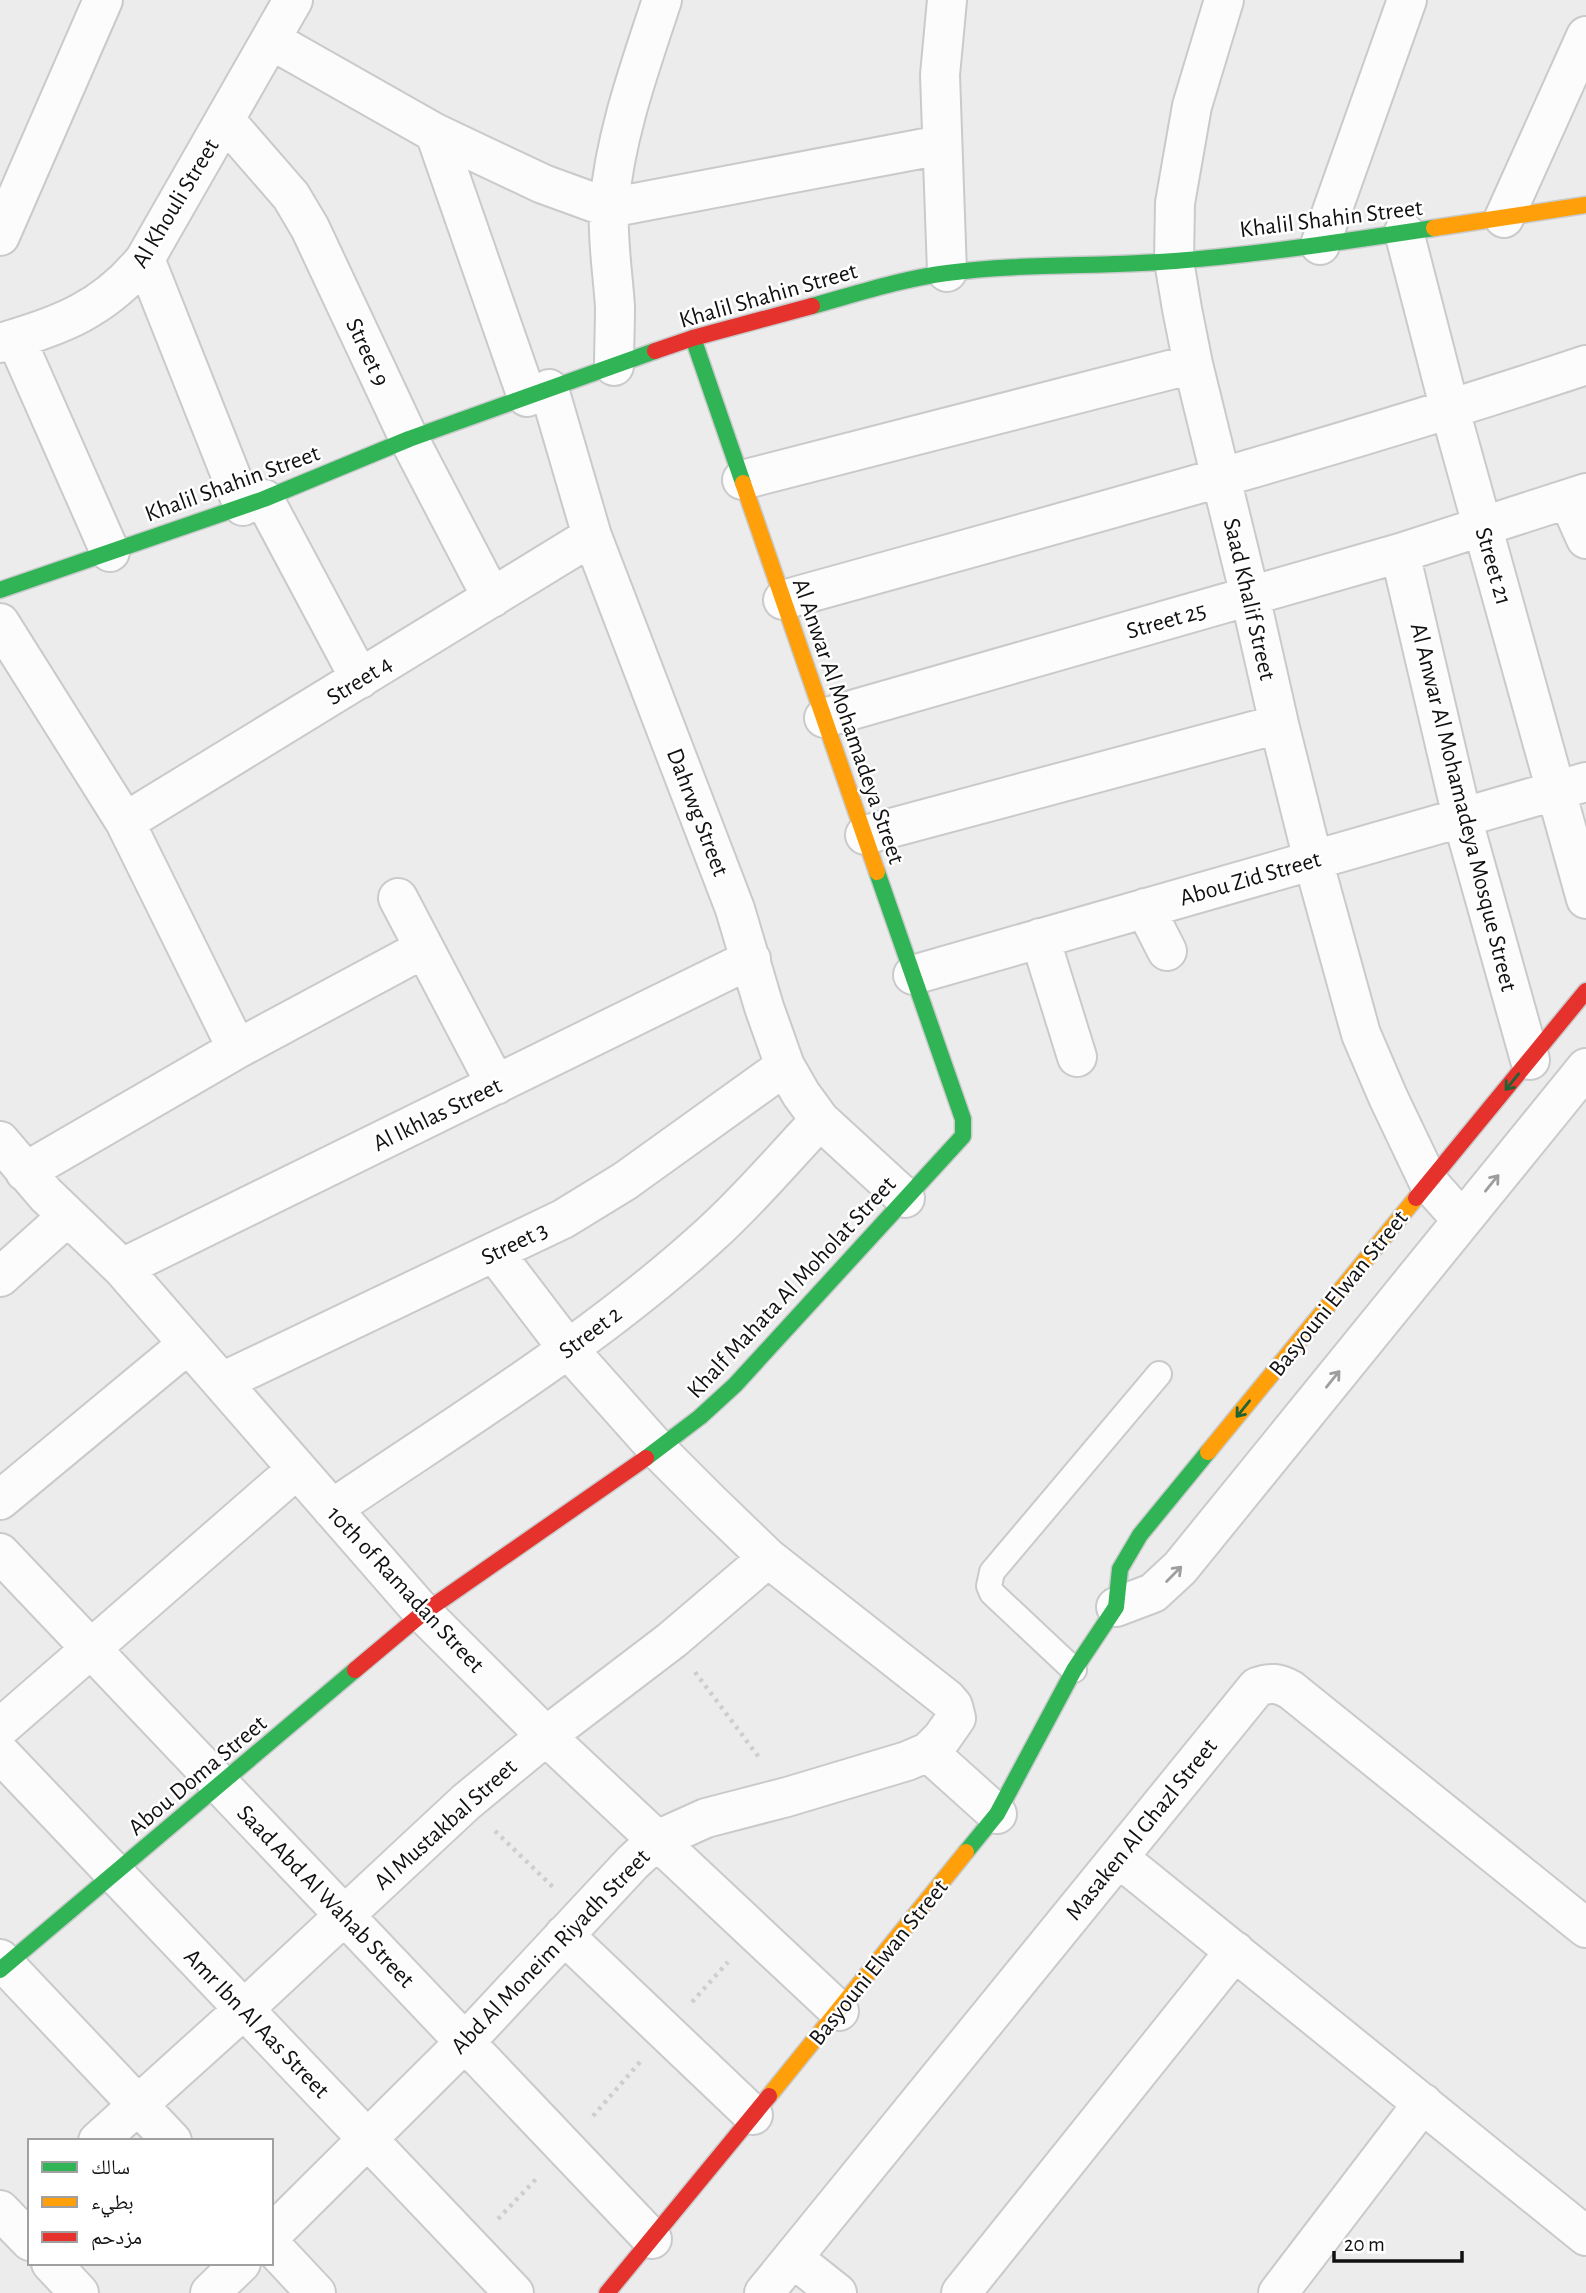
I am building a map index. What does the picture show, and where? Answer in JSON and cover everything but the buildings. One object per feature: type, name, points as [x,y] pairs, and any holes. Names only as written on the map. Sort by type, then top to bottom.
[{"type":"street","points":[[0,236],[103,0]]},
{"type":"street","name":"Al Khouli Street","points":[[8,341],[45,329],[100,303],[130,277],[145,259],[293,0]]},
{"type":"street","points":[[614,366],[609,208],[623,125],[662,0]]},
{"type":"street","points":[[947,0],[940,75],[940,145],[947,272]]},
{"type":"street","name":"Saad Khalif Street","points":[[1223,0],[1192,106],[1175,204],[1174,261],[1193,364],[1313,860],[1361,1034],[1429,1183],[1462,1220]]},
{"type":"street","points":[[1320,245],[1407,0]]},
{"type":"street","points":[[1504,218],[1586,37]]},
{"type":"street","points":[[271,40],[435,133],[543,184],[609,208],[940,145]]},
{"type":"street","name":"Street 9","points":[[225,120],[291,196],[310,228],[409,439],[492,598]]},
{"type":"street","name":"Dahrwg Street","points":[[435,133],[538,393],[735,909],[764,1007],[785,1066],[820,1120],[905,1198]]},
{"type":"street","name":"Khalil Shahin Street","points":[[0,590],[253,502],[409,439],[693,338],[911,279],[983,268],[1174,261],[1320,245],[1586,205]]},
{"type":"street","name":"Street 21","points":[[1404,232],[1483,527],[1571,786],[1586,899]]},
{"type":"street","points":[[145,259],[253,502],[360,679]]},
{"type":"street","name":"Al Anwar Al Mohamadeya Street","points":[[693,338],[962,1119]]},
{"type":"street","points":[[8,341],[110,552]]},
{"type":"street","points":[[742,480],[1193,364]]},
{"type":"street","points":[[783,600],[1221,478],[1450,410],[1586,365]]},
{"type":"street","points":[[1577,496],[1586,539]]},
{"type":"street","name":"Street 25","points":[[824,718],[1401,553],[1577,496]]},
{"type":"street","name":"Street 4","points":[[125,822],[592,536]]},
{"type":"street","name":"Al Anwar Al Mohamadeya Mosque Street","points":[[1401,553],[1462,817],[1530,1060]]},
{"type":"street","points":[[0,623],[125,822],[237,1049]]},
{"type":"street","points":[[865,835],[1279,724]]},
{"type":"street","name":"Abou Zid Street","points":[[913,975],[1571,786]]},
{"type":"street","points":[[398,898],[496,1085]]},
{"type":"street","points":[[1145,908],[1167,951]]},
{"type":"street","points":[[1040,938],[1077,1057]]},
{"type":"street","points":[[24,1172],[237,1049],[423,949]]},
{"type":"street","name":"Al Ikhlas Street","points":[[122,1268],[751,959]]},
{"type":"street","name":"Basyouni Elwan Street","points":[[607,2293],[997,1814],[1074,1670],[1116,1607],[1120,1569],[1140,1535],[1586,991]]},
{"type":"street","name":"Street 3","points":[[222,1382],[563,1219],[625,1181],[785,1066]]},
{"type":"street","name":"Basyouni Elwan Street","points":[[1116,1607],[1153,1593],[1180,1569],[1586,1068]]},
{"type":"street","name":"Khalf Mahata Al Moholat Street","points":[[423,1613],[657,1450],[700,1417],[735,1385],[905,1198],[959,1143],[964,1127],[962,1119]]},
{"type":"street","name":"Street 2","points":[[332,1509],[568,1349],[660,1278],[712,1234],[820,1120]]},
{"type":"street","name":"10th of Ramadan Street","points":[[0,1141],[24,1172],[122,1268],[423,1613],[545,1735],[839,2011]]},
{"type":"street","points":[[0,1277],[68,1216]]},
{"type":"street","points":[[494,1252],[568,1349],[657,1450],[768,1558],[953,1706],[956,1718],[928,1752],[997,1814]]},
{"type":"street","points":[[0,1500],[188,1344]]},
{"type":"street","points":[[0,1727],[298,1469]]},
{"type":"street","name":"Saad Abd Al Wahab Street","points":[[0,1553],[652,2239]]},
{"type":"street","name":"Al Mustakbal Street","points":[[100,2139],[466,1802],[545,1735],[672,1640],[768,1558]]},
{"type":"street","name":"Abou Doma Street","points":[[2,1965],[221,1786],[423,1613]]},
{"type":"street","name":"Masaken Al Ghazl Street","points":[[764,2293],[1257,1687],[1269,1683],[1281,1684],[1586,1928]]},
{"type":"street","name":"Abd Al Moneim Riyadh Street","points":[[273,2233],[465,2042],[573,1925],[657,1840],[706,1818],[907,1762],[928,1752]]},
{"type":"street","name":"Amr Ibn Al Aas Street","points":[[0,1753],[514,2293]]},
{"type":"street","points":[[1119,1858],[1586,2236]]},
{"type":"street","points":[[573,1925],[665,2032],[753,2115]]},
{"type":"street","points":[[961,2293],[1235,1951]]},
{"type":"street","points":[[2,1965],[170,2139]]},
{"type":"street","points":[[1278,2293],[1423,2104]]},
{"type":"street","points":[[273,2247],[316,2293]]},
{"type":"street","points":[[793,2258],[837,2293]]},
{"type":"street","points":[[53,2265],[79,2293]]},
{"type":"street","points":[[210,2293],[240,2265]]},
{"type":"lane","points":[[1074,1670],[992,1592],[989,1579],[992,1572],[1159,1374]]},
{"type":"path","points":[[672,1640],[787,1797]]},
{"type":"path","points":[[466,1802],[573,1925]]},
{"type":"path","points":[[471,2247],[565,2148],[754,1933]]},
{"type":"traffic: fast","points":[[812,306],[896,283],[947,273],[1208,258],[1434,228]]},
{"type":"traffic: fast","points":[[693,338],[743,483]]},
{"type":"traffic: fast","points":[[0,590],[264,499],[409,439],[655,351]]},
{"type":"traffic: fast","points":[[646,1458],[700,1417],[735,1385],[963,1136],[963,1119],[877,872]]},
{"type":"traffic: fast","points":[[966,1852],[997,1814],[1074,1670],[1116,1607],[1120,1569],[1140,1535],[1208,1452]]},
{"type":"traffic: fast","points":[[0,1970],[355,1670]]},
{"type":"traffic: slow","points":[[1434,228],[1586,205]]},
{"type":"traffic: slow","points":[[743,483],[877,872]]},
{"type":"traffic: slow","points":[[1208,1452],[1416,1198]]},
{"type":"traffic: slow","points":[[769,2096],[966,1852]]},
{"type":"traffic: jam","points":[[655,351],[812,306]]},
{"type":"traffic: jam","points":[[1416,1198],[1586,991]]},
{"type":"traffic: jam","points":[[355,1670],[423,1613],[646,1458]]},
{"type":"traffic: jam","points":[[607,2293],[769,2096]]}]
